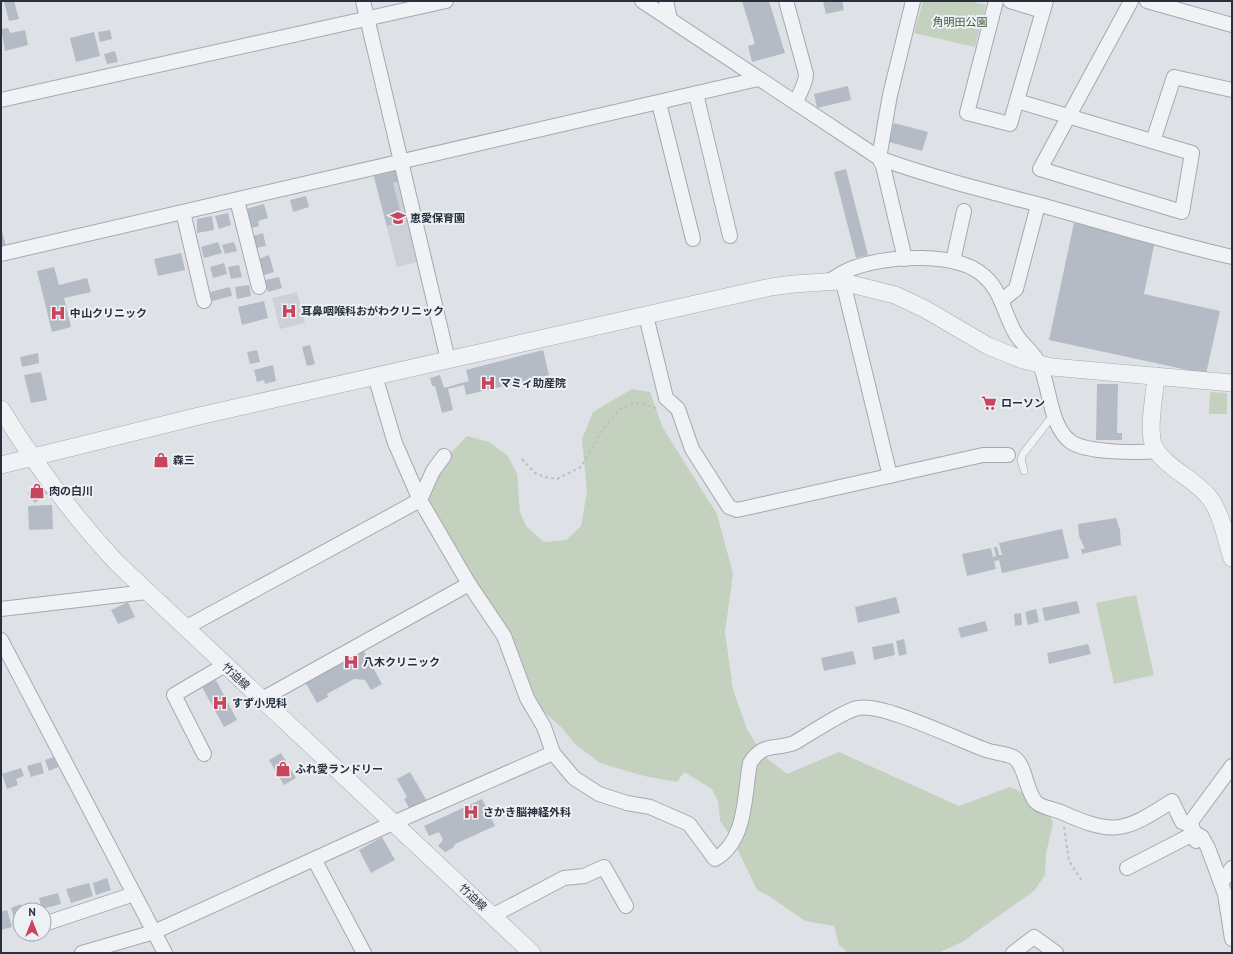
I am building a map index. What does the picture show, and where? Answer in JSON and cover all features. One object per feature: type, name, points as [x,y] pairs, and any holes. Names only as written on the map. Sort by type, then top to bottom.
[{"type":"street","points":[[363,1],[448,360]]},
{"type":"street","points":[[1,100],[446,1]]},
{"type":"street","points":[[642,1],[879,158],[912,170],[1038,205],[1195,248],[1232,256]]},
{"type":"street","points":[[666,1],[670,19]]},
{"type":"street","points":[[786,1],[806,74],[805,84],[801,89],[796,103]]},
{"type":"street","points":[[905,259],[883,166],[879,158],[890,96],[913,1]]},
{"type":"street","points":[[996,1],[967,113],[1010,124],[1044,6],[1010,1]]},
{"type":"street","points":[[1017,101],[1069,116],[1192,153],[1182,212],[1040,169],[1069,116],[1131,1]]},
{"type":"street","points":[[1147,1],[1232,25]]},
{"type":"street","points":[[1153,141],[1174,77],[1232,90]]},
{"type":"street","points":[[1,254],[758,79]]},
{"type":"street","points":[[696,94],[730,236]]},
{"type":"street","points":[[659,103],[693,239]]},
{"type":"street","points":[[237,200],[259,287]]},
{"type":"street","points":[[1001,301],[1016,289],[1038,205]]},
{"type":"street","points":[[953,262],[964,211]]},
{"type":"street","points":[[183,212],[204,300]]},
{"type":"street","points":[[836,282],[856,267],[905,259],[927,257],[953,262],[974,269],[984,275],[992,284],[1018,336],[1039,364],[1059,429],[1071,442],[1082,446],[1134,453],[1158,451]]},
{"type":"street","points":[[836,282],[890,476]]},
{"type":"street","points":[[1,465],[199,416],[771,287],[836,282],[895,295],[925,310],[988,346],[1023,360],[1052,367],[1232,383]]},
{"type":"street","points":[[646,316],[666,398],[678,409],[696,455],[729,507],[737,510],[983,455],[1008,455]]},
{"type":"street","points":[[375,376],[395,443],[420,500],[469,584],[504,636],[527,698],[544,727],[553,753],[574,778],[599,794],[627,803],[650,807],[689,824],[715,859],[731,847],[737,834],[750,762],[756,754],[766,748],[786,746],[794,743],[857,708],[880,708],[987,750],[1013,757],[1020,765],[1028,791],[1037,804],[1104,828],[1124,827],[1147,817],[1172,801],[1182,822],[1194,830],[1202,838],[1208,848],[1225,894],[1231,924],[1231,936]]},
{"type":"street","points":[[1156,376],[1152,427],[1154,445],[1162,458],[1191,479],[1208,496],[1216,508],[1223,526],[1232,558]]},
{"type":"street","name":"竹迫線","points":[[1,409],[31,458],[100,545],[185,628],[532,953]]},
{"type":"street","points":[[185,628],[420,500],[433,471],[444,456]]},
{"type":"street","points":[[262,699],[469,584]]},
{"type":"street","points":[[1,609],[147,592]]},
{"type":"street","points":[[1,640],[165,953]]},
{"type":"street","points":[[204,754],[174,695],[225,665]]},
{"type":"street","points":[[82,953],[154,932],[393,823],[553,753]]},
{"type":"street","points":[[1231,936],[1224,928],[1210,877],[1197,848],[1194,830],[1190,823],[1232,766]]},
{"type":"street","points":[[1127,868],[1194,830]]},
{"type":"street","points":[[314,859],[364,953]]},
{"type":"street","points":[[492,916],[564,878],[584,876],[604,867],[626,906]]},
{"type":"street","points":[[1221,883],[1232,868]]},
{"type":"street","points":[[52,921],[134,894]]},
{"type":"street","points":[[1013,953],[1034,937],[1056,953]]},
{"type":"lane","points":[[1024,471],[1022,459],[1023,454],[1054,414]]},
{"type":"path","points":[[522,459],[535,473],[545,478],[557,479],[581,467],[602,431],[620,409],[639,403],[660,409],[673,404]]},
{"type":"path","points":[[1061,812],[1069,861],[1082,881]]},
{"type":"shaded area","name":"恵愛保育園","points":[[399,169],[422,261],[397,267],[373,175]]},
{"type":"shaded area","name":"耳鼻咽喉科おがわクリニック","points":[[297,292],[305,323],[280,329],[272,298]]},
{"type":"green space","name":"角明田公園","points":[[923,1],[969,1],[986,5],[975,47],[914,33]]},
{"type":"green space","points":[[632,389],[650,392],[663,428],[717,514],[733,574],[725,632],[733,690],[747,729],[763,755],[787,774],[839,752],[959,806],[1010,787],[1046,803],[1053,824],[1046,853],[1045,875],[1034,891],[962,942],[938,953],[848,953],[839,945],[834,926],[805,921],[769,896],[757,890],[732,838],[720,821],[718,801],[712,789],[684,772],[677,782],[644,776],[600,763],[575,744],[561,727],[545,713],[540,713],[428,510],[426,495],[448,456],[467,436],[489,442],[508,456],[517,474],[520,512],[526,526],[544,542],[566,540],[581,526],[587,491],[582,439],[593,412]]},
{"type":"green space","points":[[1210,392],[1227,393],[1227,414],[1209,414]]},
{"type":"green space","points":[[1136,595],[1154,675],[1114,684],[1096,603]]},
{"type":"building","points":[[14,1],[19,19],[9,21],[4,2]]},
{"type":"building","points":[[742,1],[769,1],[785,53],[752,62],[748,46],[755,44]]},
{"type":"building","points":[[823,1],[842,1],[844,10],[826,14]]},
{"type":"building","points":[[8,28],[10,33],[25,30],[28,45],[5,51],[1,29]]},
{"type":"building","points":[[110,30],[112,39],[100,42],[98,32]]},
{"type":"building","points":[[94,32],[100,56],[76,62],[70,38]]},
{"type":"building","points":[[115,51],[118,62],[107,64],[104,54]]},
{"type":"building","points":[[848,86],[851,100],[817,108],[814,94]]},
{"type":"building","points":[[894,123],[928,132],[922,151],[889,142]]},
{"type":"building","points":[[846,169],[868,255],[856,258],[834,172]]},
{"type":"building","points":[[398,170],[400,181],[393,183],[403,222],[387,226],[374,176]]},
{"type":"building","points":[[306,196],[309,207],[293,212],[290,200]]},
{"type":"building","points":[[264,204],[268,218],[258,221],[259,226],[252,228],[246,209]]},
{"type":"building","points":[[228,213],[231,225],[219,229],[215,216]]},
{"type":"building","points":[[212,216],[214,230],[197,233],[197,219]]},
{"type":"building","points":[[1074,223],[1155,241],[1144,294],[1220,311],[1206,374],[1049,340]]},
{"type":"building","points":[[1,229],[6,245],[1,247]]},
{"type":"building","points":[[263,233],[266,246],[256,248],[253,236]]},
{"type":"building","points":[[218,242],[222,253],[204,258],[201,247]]},
{"type":"building","points":[[234,242],[237,251],[225,254],[222,245]]},
{"type":"building","points":[[181,253],[185,270],[158,276],[154,259]]},
{"type":"building","points":[[269,255],[274,272],[264,275],[259,259]]},
{"type":"building","points":[[224,263],[227,274],[213,278],[210,267]]},
{"type":"building","points":[[239,265],[242,277],[231,279],[228,267]]},
{"type":"building","name":"中山クリニック","points":[[54,267],[59,285],[87,278],[91,292],[64,298],[71,327],[52,332],[37,271]]},
{"type":"building","points":[[279,277],[282,288],[268,292],[265,280]]},
{"type":"building","points":[[249,285],[251,296],[237,299],[235,287]]},
{"type":"building","points":[[230,287],[232,296],[212,301],[210,292]]},
{"type":"building","points":[[264,301],[268,318],[242,325],[238,307]]},
{"type":"building","points":[[310,345],[315,364],[307,366],[302,347]]},
{"type":"building","points":[[257,350],[260,362],[250,364],[247,352]]},
{"type":"building","name":"マミィ助産院","points":[[543,350],[549,375],[466,395],[464,385],[448,389],[453,410],[442,413],[435,386],[432,386],[430,378],[440,375],[444,388],[469,381],[466,370]]},
{"type":"building","points":[[38,353],[39,363],[22,367],[20,357]]},
{"type":"building","points":[[273,365],[276,381],[265,384],[264,380],[257,382],[254,370]]},
{"type":"building","points":[[41,372],[47,400],[31,403],[24,375]]},
{"type":"building","points":[[1097,384],[1118,384],[1117,433],[1122,433],[1122,440],[1096,440]]},
{"type":"building","name":"肉の白川","points":[[38,483],[47,493],[35,503],[28,494],[30,489]]},
{"type":"building","points":[[52,505],[53,529],[29,530],[28,506]]},
{"type":"building","points":[[1116,518],[1120,530],[1121,545],[1082,554],[1081,549],[1085,549],[1079,536],[1078,524]]},
{"type":"building","points":[[1062,529],[1069,558],[1002,573],[999,560],[994,561],[996,569],[967,576],[962,554],[991,548],[993,557],[996,556],[994,547],[997,547],[999,555],[1002,555],[999,543]]},
{"type":"building","points":[[896,597],[900,613],[858,623],[855,607]]},
{"type":"building","points":[[1077,601],[1080,613],[1045,621],[1042,608]]},
{"type":"building","points":[[128,602],[135,617],[118,624],[111,610]]},
{"type":"building","points":[[1036,609],[1039,622],[1028,625],[1025,612]]},
{"type":"building","points":[[1021,613],[1022,625],[1015,626],[1014,614]]},
{"type":"building","points":[[985,621],[988,631],[961,638],[958,628]]},
{"type":"building","points":[[904,639],[907,654],[899,656],[896,641]]},
{"type":"building","points":[[893,643],[895,655],[874,660],[872,647]]},
{"type":"building","points":[[1088,644],[1091,654],[1049,664],[1047,653]]},
{"type":"building","name":"八木クリニック","points":[[361,646],[382,684],[371,690],[365,680],[354,679],[327,694],[328,697],[317,703],[303,678]]},
{"type":"building","points":[[853,651],[856,664],[824,671],[821,658]]},
{"type":"building","name":"すず小児科","points":[[216,680],[237,720],[224,727],[202,687]]},
{"type":"building","name":"ふれ愛ランドリー","points":[[281,753],[296,778],[284,785],[269,760]]},
{"type":"building","points":[[54,757],[58,767],[49,771],[45,760]]},
{"type":"building","points":[[41,762],[44,773],[31,777],[27,766]]},
{"type":"building","points":[[21,768],[24,776],[16,779],[18,785],[7,789],[2,774]]},
{"type":"building","points":[[410,772],[427,801],[411,811],[404,799],[407,797],[397,779]]},
{"type":"building","name":"さかき脳神経外科","points":[[482,799],[495,826],[455,844],[453,848],[445,852],[438,846],[443,840],[439,832],[429,836],[424,826]]},
{"type":"building","points":[[382,837],[395,860],[371,873],[359,850]]},
{"type":"building","points":[[107,878],[111,890],[96,895],[93,883]]},
{"type":"building","points":[[89,883],[93,896],[71,903],[66,889]]},
{"type":"building","points":[[58,893],[61,904],[52,906],[52,902],[40,902],[39,898]]},
{"type":"building","points":[[7,910],[12,927],[1,930],[1,912]]},
{"type":"place","name":"恵愛保育園","points":[[398,218]]},
{"type":"place","name":"耳鼻咽喉科おがわクリニック","points":[[289,311]]},
{"type":"place","name":"中山クリニック","points":[[58,313]]},
{"type":"place","name":"マミィ助産院","points":[[488,383]]},
{"type":"place","name":"ローソン","points":[[989,403]]},
{"type":"place","name":"森三","points":[[161,460]]},
{"type":"place","name":"肉の白川","points":[[37,491]]},
{"type":"place","name":"八木クリニック","points":[[351,662]]},
{"type":"place","name":"すず小児科","points":[[220,703]]},
{"type":"place","name":"ふれ愛ランドリー","points":[[283,769]]},
{"type":"place","name":"さかき脳神経外科","points":[[471,812]]}]
